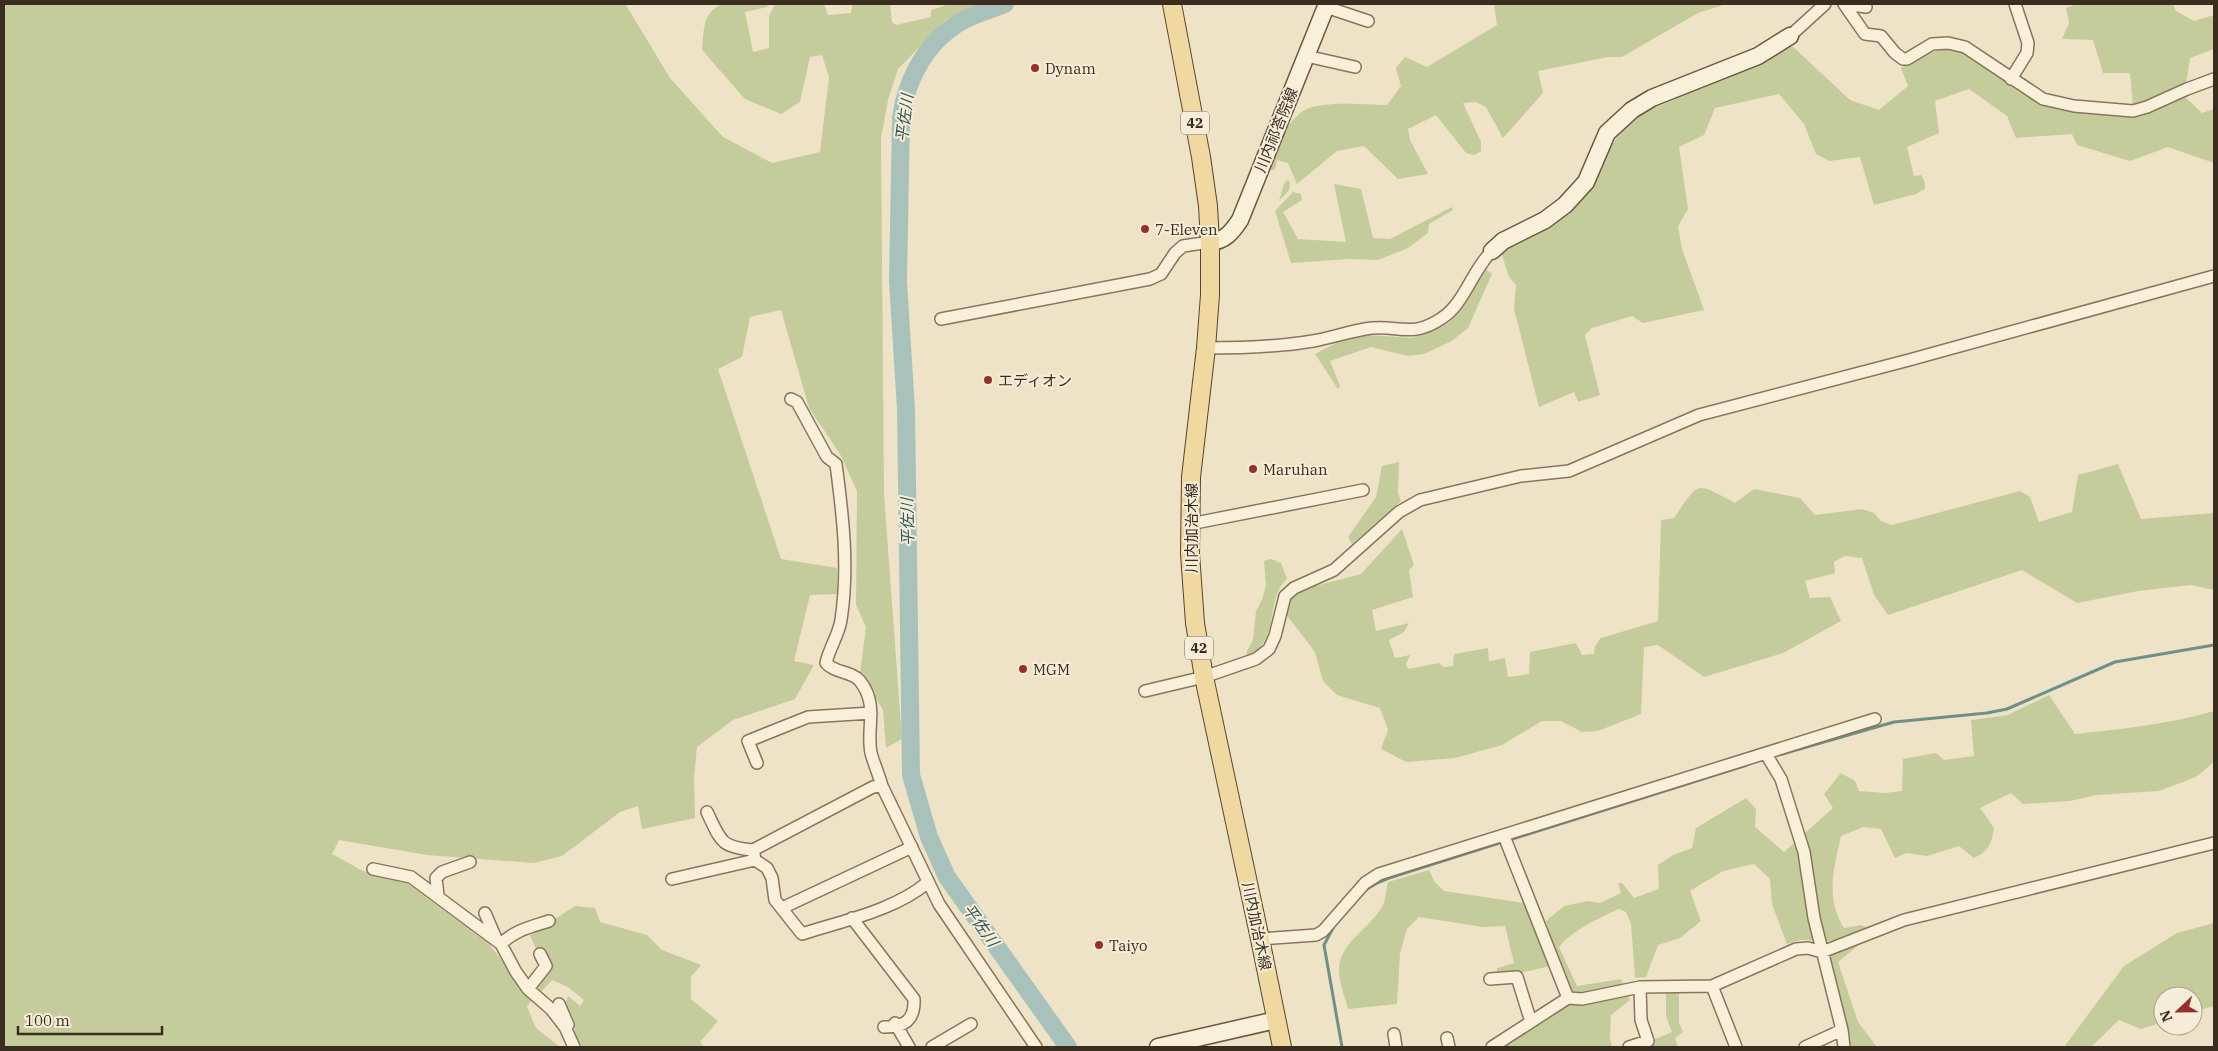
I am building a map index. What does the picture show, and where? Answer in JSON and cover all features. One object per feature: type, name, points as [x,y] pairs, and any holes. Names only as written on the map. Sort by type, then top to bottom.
[{"type":"main road","name":"川内加治木線","points":[[1172,4],[1201,157],[1208,206],[1210,242],[1210,295],[1206,348],[1191,477],[1190,524],[1193,597],[1204,677],[1282,1047]]},
{"type":"street","points":[[1206,348],[1245,348],[1310,341],[1366,329],[1415,331],[1423,329],[1450,312],[1484,258],[1503,241],[1545,220],[1565,205],[1586,182],[1607,133],[1632,110],[1652,98],[1758,56],[1790,36],[1825,4]]},
{"type":"street","points":[[1845,4],[1866,7]]},
{"type":"street","points":[[1845,4],[1865,34],[1881,36],[1902,59],[1907,59],[1932,44],[1948,43],[1965,47],[2043,99],[2074,106],[2133,110],[2147,107],[2187,88],[2214,79]]},
{"type":"street","points":[[2011,79],[2026,54],[2028,43],[2015,4]]},
{"type":"street","name":"川内祁答院線","points":[[1210,242],[1220,242],[1232,232],[1240,220],[1327,6]]},
{"type":"street","points":[[1327,6],[1368,21]]},
{"type":"street","points":[[1306,56],[1355,67]]},
{"type":"street","points":[[941,319],[1150,279],[1161,274],[1175,253],[1183,246],[1210,242]]},
{"type":"street","points":[[1145,690],[1204,677],[1256,659],[1269,650],[1275,636],[1285,596],[1294,588],[1334,570],[1400,512],[1420,500],[1520,476],[1569,471],[1699,415],[1909,360],[2214,276]]},
{"type":"street","points":[[791,399],[797,402],[827,456],[836,464],[845,534],[846,562],[841,622],[826,663],[829,667],[858,679],[865,689],[871,713],[871,751],[882,786],[939,904],[1036,1047]]},
{"type":"street","points":[[1190,524],[1363,490]]},
{"type":"street","points":[[757,763],[748,741],[767,732],[808,717],[871,713]]},
{"type":"street","points":[[1260,939],[1316,935],[1323,931],[1365,883],[1379,874],[1505,839],[1767,756],[1875,719]]},
{"type":"street","points":[[1767,756],[1781,779],[1804,852],[1822,952],[1842,1030],[1844,1047]]},
{"type":"street","points":[[672,879],[754,855],[873,787],[882,786]]},
{"type":"street","points":[[707,812],[718,836],[725,845],[754,855],[767,868],[772,878],[775,900],[802,934],[885,906],[920,889],[928,882]]},
{"type":"street","points":[[1505,839],[1568,998]]},
{"type":"street","points":[[1492,1047],[1568,998],[1582,999],[1640,987],[1712,986],[1796,949],[1808,948],[1822,952],[1904,920],[2214,843]]},
{"type":"street","points":[[782,908],[912,847]]},
{"type":"street","points":[[438,895],[436,878],[442,872],[470,862]]},
{"type":"street","points":[[374,869],[411,877],[438,895],[499,942]]},
{"type":"street","points":[[485,913],[516,972],[528,989],[550,1009],[569,1034],[574,1047]]},
{"type":"street","points":[[852,918],[914,999],[915,1011],[909,1020],[884,1027]]},
{"type":"street","points":[[499,942],[516,932],[549,921]]},
{"type":"street","points":[[528,989],[546,966],[540,954]]},
{"type":"street","points":[[1490,979],[1517,977],[1531,1022]]},
{"type":"street","points":[[1712,986],[1736,1047]]},
{"type":"street","points":[[1629,1047],[1648,1041],[1641,1020],[1640,987]]},
{"type":"street","points":[[559,1004],[567,1019],[570,1029],[569,1034]]},
{"type":"street","points":[[1158,1047],[1276,1020]]},
{"type":"street","points":[[932,1047],[971,1024]]},
{"type":"street","points":[[896,1025],[909,1047]]},
{"type":"street","points":[[1805,1047],[1842,1030]]},
{"type":"street","points":[[1394,1034],[1396,1047]]},
{"type":"green space","points":[[4,4],[629,4],[626,5],[670,78],[723,137],[772,163],[820,152],[829,77],[822,55],[810,57],[800,102],[781,114],[745,99],[702,50],[705,23],[715,8],[722,4],[768,4],[767,7],[745,12],[753,52],[769,48],[769,16],[775,4],[824,4],[828,15],[851,13],[852,4],[890,4],[892,22],[896,25],[931,17],[931,10],[949,4],[991,4],[946,20],[898,69],[888,100],[881,139],[884,494],[902,739],[886,748],[883,710],[860,673],[866,627],[856,605],[857,491],[840,454],[809,408],[781,310],[750,317],[742,357],[718,369],[781,559],[837,568],[837,594],[810,595],[794,661],[814,665],[795,699],[733,720],[697,747],[694,777],[695,818],[642,829],[638,806],[620,812],[562,856],[534,863],[427,855],[339,840],[332,854],[363,871],[404,881],[489,944],[532,999],[527,1007],[536,1028],[560,1047],[4,1047]]},
{"type":"green space","points":[[1494,4],[1726,4],[1698,13],[1622,57],[1608,57],[1538,71],[1543,93],[1503,138],[1486,107],[1476,102],[1463,103],[1481,142],[1481,151],[1474,155],[1466,153],[1436,115],[1408,129],[1410,140],[1428,174],[1398,179],[1364,146],[1337,151],[1297,184],[1288,163],[1277,160],[1275,170],[1270,170],[1267,163],[1273,150],[1299,114],[1306,109],[1316,106],[1387,105],[1401,86],[1396,68],[1405,57],[1427,67],[1497,25]]},
{"type":"green space","points":[[2077,4],[2173,4],[2176,11],[2194,21],[2214,15],[2214,49],[2190,58],[2186,84],[2144,105],[2133,107],[2130,73],[2103,73],[2093,40],[2062,39],[2069,23],[2066,8]]},
{"type":"green space","points":[[1789,43],[1850,100],[1879,110],[1908,86],[1901,68],[1943,48],[1958,50],[1973,57],[2020,93],[2062,109],[2122,115],[2183,95],[2202,113],[2214,109],[2214,163],[2168,147],[2130,161],[2077,145],[2072,134],[2016,138],[2007,116],[1969,89],[1935,101],[1939,133],[1907,147],[1914,176],[1921,175],[1925,182],[1925,189],[1916,194],[1874,205],[1860,157],[1829,161],[1816,154],[1804,124],[1779,94],[1715,108],[1704,135],[1679,147],[1688,209],[1678,226],[1682,249],[1704,310],[1643,323],[1632,316],[1592,328],[1585,335],[1600,395],[1578,402],[1574,392],[1539,407],[1514,309],[1516,285],[1509,277],[1501,252],[1565,214],[1587,193],[1607,152],[1623,128],[1639,115],[1756,64]]},
{"type":"green space","points":[[1288,180],[1290,183],[1289,190],[1279,201],[1284,184]]},
{"type":"green space","points":[[1334,184],[1361,189],[1373,238],[1390,239],[1452,207],[1453,210],[1429,224],[1428,233],[1408,248],[1378,260],[1350,259],[1291,263],[1275,211],[1293,192],[1301,194],[1302,200],[1283,212],[1298,239],[1346,242]]},
{"type":"green space","points":[[1484,268],[1492,274],[1468,328],[1450,342],[1424,354],[1408,356],[1371,347],[1330,361],[1340,386],[1338,389],[1315,354],[1340,341],[1367,335],[1413,338],[1449,323],[1469,297]]},
{"type":"green space","points":[[1399,462],[1398,493],[1401,501],[1352,544],[1348,537],[1376,497],[1382,466]]},
{"type":"green space","points":[[2118,464],[2141,519],[2214,513],[2214,590],[2191,585],[2138,591],[2077,603],[2022,570],[1888,615],[1874,595],[1862,558],[1845,556],[1834,562],[1835,573],[1805,581],[1810,598],[1830,597],[1841,621],[1783,653],[1704,677],[1658,645],[1644,647],[1641,714],[1598,731],[1582,732],[1561,721],[1542,721],[1502,745],[1455,758],[1406,762],[1381,749],[1388,730],[1380,708],[1337,695],[1323,681],[1315,652],[1285,613],[1289,598],[1300,590],[1361,574],[1402,529],[1414,565],[1409,570],[1413,597],[1372,610],[1376,631],[1409,623],[1404,632],[1389,640],[1395,658],[1410,655],[1406,664],[1408,669],[1439,663],[1444,667],[1453,666],[1454,654],[1488,648],[1489,661],[1505,658],[1508,677],[1529,674],[1530,652],[1576,643],[1582,655],[1594,654],[1595,646],[1601,638],[1658,621],[1661,520],[1674,518],[1694,491],[1699,488],[1705,488],[1735,503],[1754,489],[1800,498],[1815,515],[1862,509],[1874,513],[1881,521],[1892,525],[2020,491],[2030,497],[2039,522],[2072,512],[2078,475]]},
{"type":"green space","points":[[1271,559],[1281,563],[1287,579],[1277,594],[1266,638],[1254,653],[1246,658],[1247,651],[1253,640],[1256,611],[1262,600],[1266,585],[1264,561]]},
{"type":"green space","points":[[2049,695],[2075,734],[2163,723],[2214,711],[2214,762],[2196,777],[2159,791],[2097,795],[2070,801],[2023,804],[2011,793],[1980,808],[1994,828],[1989,846],[1983,853],[1974,858],[1959,846],[1927,856],[1906,853],[1895,858],[1881,829],[1863,827],[1841,836],[1833,883],[1833,894],[1838,917],[1844,928],[1861,925],[1868,928],[1830,941],[1800,940],[1787,944],[1772,904],[1770,879],[1754,864],[1723,871],[1690,891],[1701,921],[1680,938],[1658,945],[1646,977],[1635,978],[1631,924],[1626,912],[1619,909],[1595,920],[1571,935],[1559,947],[1577,986],[1621,979],[1630,1000],[1611,1015],[1610,1038],[1612,1047],[1500,1047],[1567,1003],[1546,921],[1564,906],[1588,901],[1600,903],[1621,893],[1618,883],[1622,883],[1634,898],[1659,889],[1658,865],[1673,855],[1692,848],[1696,828],[1746,798],[1756,809],[1755,827],[1784,852],[1833,808],[1824,794],[1841,773],[1855,781],[1859,791],[1884,793],[1902,791],[1903,759],[1936,753],[1944,760],[1974,756],[1971,720],[2008,715]]},
{"type":"green space","points":[[1429,870],[1434,881],[1444,891],[1524,903],[1550,966],[1521,973],[1497,974],[1497,968],[1514,963],[1505,926],[1483,927],[1419,917],[1407,929],[1400,953],[1397,1004],[1348,1009],[1339,972],[1341,958],[1345,949],[1378,913],[1385,899],[1388,882]]},
{"type":"green space","points":[[575,906],[595,908],[600,922],[647,935],[662,950],[701,965],[691,977],[691,999],[718,1021],[700,1042],[705,1047],[584,1047],[577,1041],[575,1038],[575,1026],[565,1004],[568,996],[580,1006],[584,1000],[568,987],[552,980],[540,993],[534,987],[551,965],[545,951],[536,949],[530,935]]},
{"type":"green space","points":[[2214,923],[2214,1006],[2203,1009],[2203,986],[2153,986],[2153,1025],[2141,1029],[2119,1020],[2091,1047],[2064,1047],[2124,966],[2177,933]]},
{"type":"green space","points":[[1866,939],[1838,962],[1858,1022],[1877,1047],[1837,1047],[1836,1043],[1846,1032],[1826,954]]},
{"type":"green space","points":[[1666,992],[1679,993],[1679,1023],[1683,1032],[1675,1038],[1678,1047],[1652,1047],[1653,1040],[1672,1032],[1666,1016]]},
{"type":"waterway","name":"平佐川","points":[[1005,4],[966,19],[953,27],[930,48],[914,73],[908,88],[901,118],[898,281],[906,409],[911,775],[929,837],[947,877],[1068,1047]]},
{"type":"waterway","points":[[1782,754],[1894,722],[1987,713],[2007,709],[2115,662],[2214,645]]},
{"type":"waterway","points":[[1364,891],[1389,878],[1747,765]]},
{"type":"waterway","points":[[1333,928],[1324,945],[1342,1047]]},
{"type":"place","name":"Dynam","points":[[1035,68]]},
{"type":"place","name":"7-Eleven","points":[[1145,229]]},
{"type":"place","name":"エディオン","points":[[988,380]]},
{"type":"place","name":"Maruhan","points":[[1253,469]]},
{"type":"place","name":"MGM","points":[[1023,669]]},
{"type":"place","name":"Taiyo","points":[[1099,945]]}]
